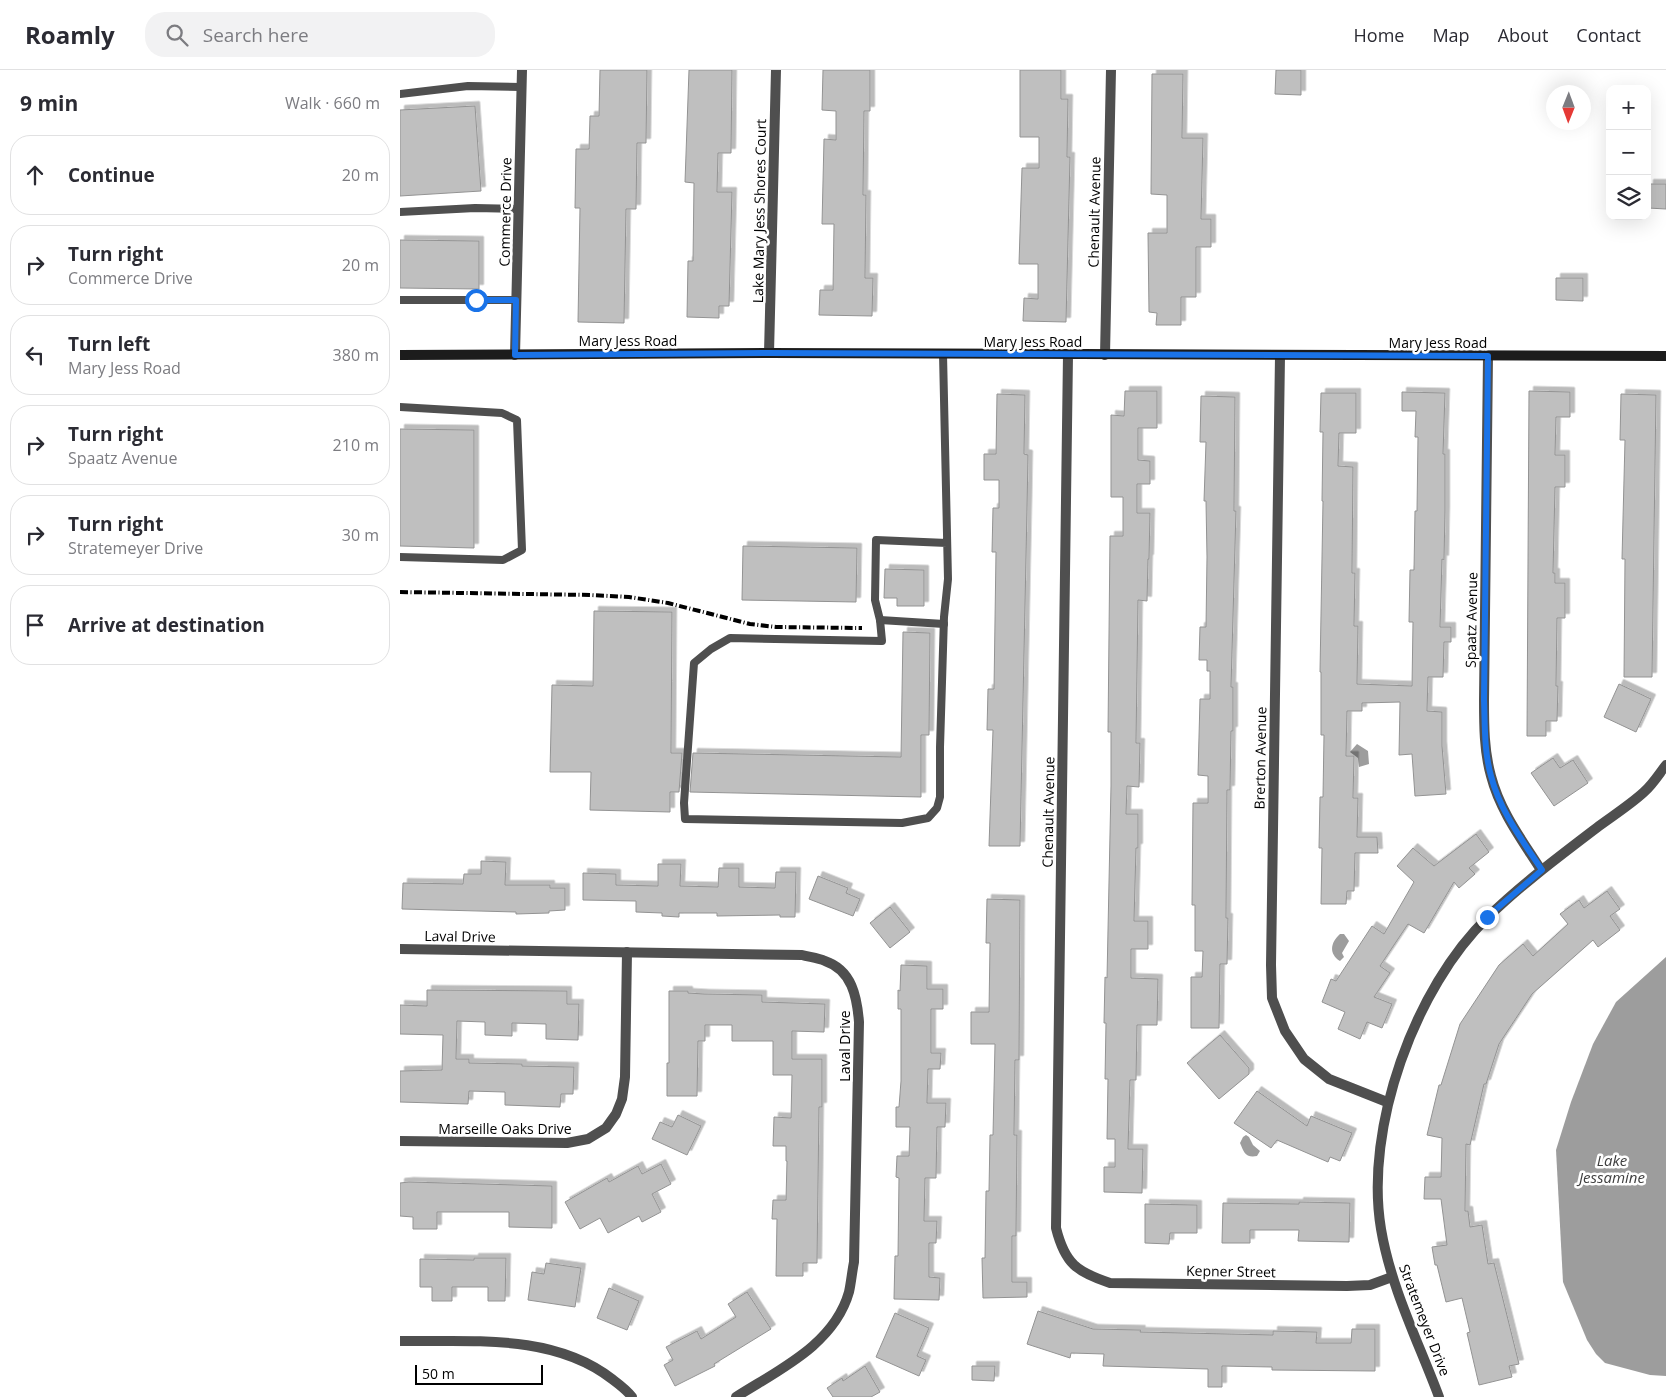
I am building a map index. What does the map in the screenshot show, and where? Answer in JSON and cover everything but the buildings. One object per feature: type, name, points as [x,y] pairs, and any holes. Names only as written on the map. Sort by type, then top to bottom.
[{"type":"street","name":"Commerce Drive","points":[[515,355],[522,70]]},
{"type":"street","name":"Lake Mary Jess Shores Court","points":[[769,353],[776,70]]},
{"type":"street","name":"Chenault Avenue","points":[[1105,355],[1111,70]]},
{"type":"street","name":"Mary Jess Road","points":[[400,355],[769,353],[1666,356]]},
{"type":"street","name":"Chenault Avenue","points":[[1068,355],[1056,1228],[1060,1245],[1072,1265]]},
{"type":"street","name":"Brerton Avenue","points":[[1280,356],[1272,998],[1285,1031],[1304,1059],[1329,1078],[1387,1102]]},
{"type":"street","name":"Spaatz Avenue","points":[[1488,356],[1485,737],[1491,776],[1506,815],[1542,870]]},
{"type":"street","name":"Stratemeyer Drive","points":[[1439,1397],[1392,1276],[1381,1228],[1378,1189],[1380,1147],[1387,1102],[1408,1043],[1427,1000],[1453,956],[1487,917],[1542,870],[1645,791],[1666,765]]},
{"type":"street","name":"Laval Drive","points":[[400,949],[802,955],[826,961],[841,971],[851,984],[858,1001],[859,1022],[854,1262],[849,1293],[831,1327],[808,1351],[736,1397]]},
{"type":"street","name":"Marseille Oaks Drive","points":[[400,1141],[567,1143],[588,1139],[606,1128],[616,1114],[622,1099],[625,1077],[627,952]]},
{"type":"street","name":"Kepner Street","points":[[1072,1265],[1092,1277],[1110,1283],[1347,1286],[1370,1285],[1392,1276]]},
{"type":"street","points":[[400,1341],[504,1342],[540,1347],[574,1356],[603,1372],[628,1391],[632,1397]]},
{"type":"lane","points":[[400,94],[468,86],[521,87]]},
{"type":"lane","points":[[400,212],[475,208],[518,209]]},
{"type":"lane","points":[[400,300],[516,300]]},
{"type":"lane","points":[[943,354],[948,579],[944,624],[940,797],[937,808],[928,818],[902,823],[685,819],[684,803],[694,663],[711,649],[730,638],[882,641],[880,620],[875,600],[876,540],[947,543]]},
{"type":"lane","points":[[400,407],[502,413],[517,420],[522,550],[504,560],[400,557]]},
{"type":"lane","points":[[880,620],[944,624]]},
{"type":"water","points":[[1357,744],[1368,751],[1369,764],[1359,767],[1358,758],[1350,752]]},
{"type":"water","points":[[1340,934],[1344,934],[1349,941],[1342,953],[1344,957],[1340,961],[1334,955],[1332,948],[1334,941]]},
{"type":"water","name":"Lake Jessamine","points":[[1666,957],[1666,1376],[1650,1375],[1605,1363],[1596,1354],[1587,1340],[1563,1282],[1556,1150],[1571,1102],[1593,1044],[1616,1002]]},
{"type":"water","points":[[1246,1135],[1260,1151],[1257,1156],[1247,1155],[1243,1149],[1240,1143]]},
{"type":"railway","points":[[400,592],[629,597],[668,603],[750,624],[776,627],[862,628]]},
{"type":"route","points":[[476,300],[516,300],[515,355],[769,353],[1488,356],[1485,737],[1491,776],[1506,815],[1542,870],[1487,917]]}]
